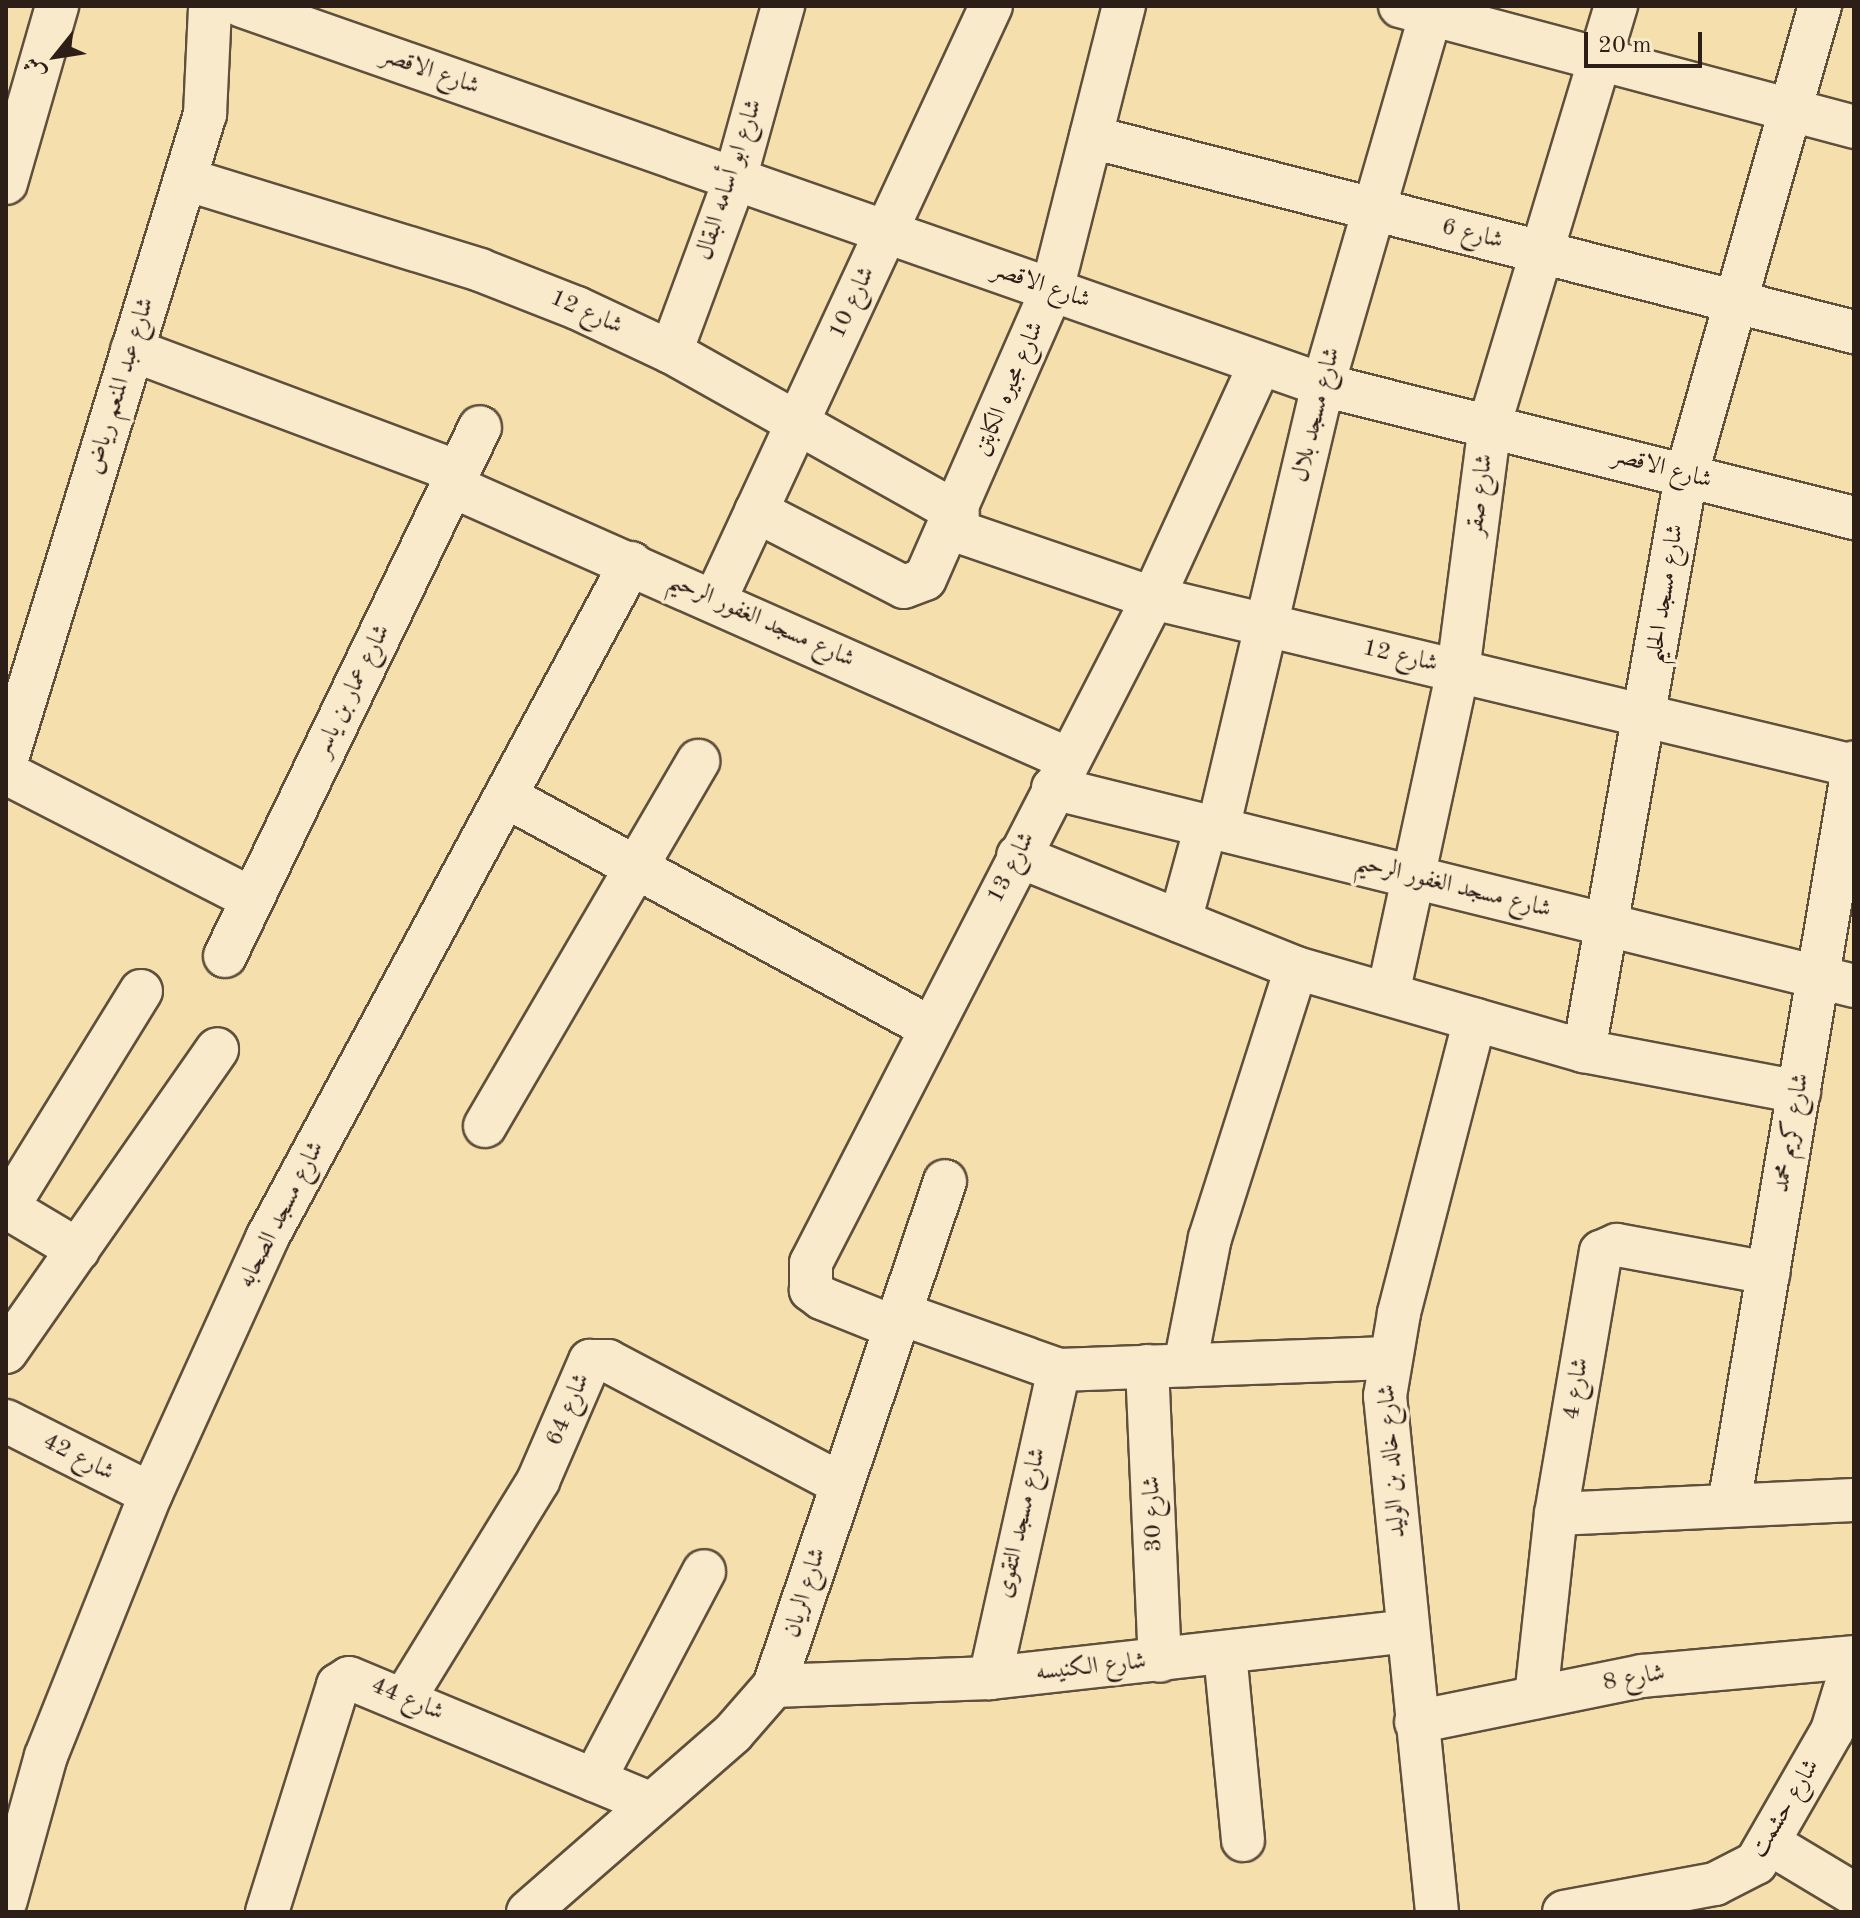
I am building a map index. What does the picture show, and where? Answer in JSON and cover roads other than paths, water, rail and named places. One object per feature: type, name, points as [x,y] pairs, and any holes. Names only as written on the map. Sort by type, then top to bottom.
[{"type":"street","points":[[6,183],[57,6]]},
{"type":"street","name":"شارع عبد المنعم رياض","points":[[6,762],[185,179],[208,91],[210,6]]},
{"type":"street","name":"شارع الاقصر","points":[[242,6],[1323,385],[1490,423],[1854,518]]},
{"type":"street","name":"شارع ابو أسامه البقال","points":[[671,352],[735,179],[783,6]]},
{"type":"street","name":"شارع 10","points":[[715,600],[991,6]]},
{"type":"street","name":"شارع مجيره الكابتن","points":[[756,511],[912,589],[925,579],[955,521],[1052,290],[1124,6]]},
{"type":"street","name":"شارع صقر","points":[[1388,994],[1458,671],[1490,423],[1616,6]]},
{"type":"street","name":"شارع مسجد الحليم","points":[[1584,1051],[1646,716],[1686,476],[1820,6]]},
{"type":"street","points":[[1421,9],[1599,63],[1854,127]]},
{"type":"street","name":"شارع مسجد بلال","points":[[1180,921],[1212,828],[1268,625],[1323,385],[1374,209],[1421,9]]},
{"type":"street","name":"شارع 6","points":[[1091,137],[1854,332]]},
{"type":"street","name":"شارع 12","points":[[185,179],[480,270],[671,352],[798,422],[955,521],[1153,598],[1854,765]]},
{"type":"street","name":"شارع مسجد الغفور الرحيم","points":[[132,350],[456,479],[715,600],[1060,774],[1212,828],[1836,982]]},
{"type":"street","name":"شارع 13","points":[[896,1320],[822,1298],[808,1277],[1018,856],[1153,598],[1260,364]]},
{"type":"street","name":"شارع عمار بن ياسر","points":[[225,956],[480,427]]},
{"type":"street","name":"شارع مسجد الصحابه","points":[[6,1900],[46,1756],[151,1494],[267,1238],[631,563]]},
{"type":"street","points":[[485,1126],[698,761]]},
{"type":"street","name":"شارع كريم محمد","points":[[1729,1505],[1799,1092],[1836,982],[1854,765]]},
{"type":"street","points":[[6,773],[252,899]]},
{"type":"street","points":[[507,797],[931,1028]]},
{"type":"street","points":[[1018,856],[1296,968],[1584,1051],[1799,1092]]},
{"type":"street","name":"شارع 30","points":[[1160,1661],[1166,1366],[1296,968]]},
{"type":"street","points":[[78,1250],[7,1208],[141,991]]},
{"type":"street","name":"شارع خالد بن الوليد","points":[[1437,1912],[1387,1436],[1388,1358],[1475,1020]]},
{"type":"street","points":[[6,1352],[217,1049]]},
{"type":"street","name":"شارع الريان","points":[[528,1912],[756,1712],[774,1686],[839,1483],[945,1181]]},
{"type":"street","name":"شارع 4","points":[[1536,1697],[1556,1514],[1601,1252],[1617,1245],[1768,1273]]},
{"type":"street","points":[[896,1320],[1059,1370],[1388,1358]]},
{"type":"street","name":"شارع 64","points":[[404,1699],[538,1481],[590,1361],[608,1361],[839,1483]]},
{"type":"street","name":"شارع مسجد التقوى","points":[[990,1678],[1022,1511],[1059,1370]]},
{"type":"street","name":"شارع 42","points":[[6,1421],[151,1494]]},
{"type":"street","points":[[1556,1514],[1854,1500]]},
{"type":"street","points":[[594,1780],[704,1571]]},
{"type":"street","name":"شارع الكنيسه","points":[[774,1686],[990,1678],[1407,1631]]},
{"type":"street","points":[[1225,1653],[1243,1840]]},
{"type":"street","name":"شارع 8","points":[[1416,1722],[1642,1676],[1854,1658]]},
{"type":"street","name":"شارع حشمت","points":[[1564,1912],[1738,1877],[1769,1843],[1832,1731],[1854,1658]]},
{"type":"street","name":"شارع 44","points":[[267,1912],[338,1685],[362,1680],[651,1804]]},
{"type":"street","points":[[1769,1843],[1854,1894]]}]
